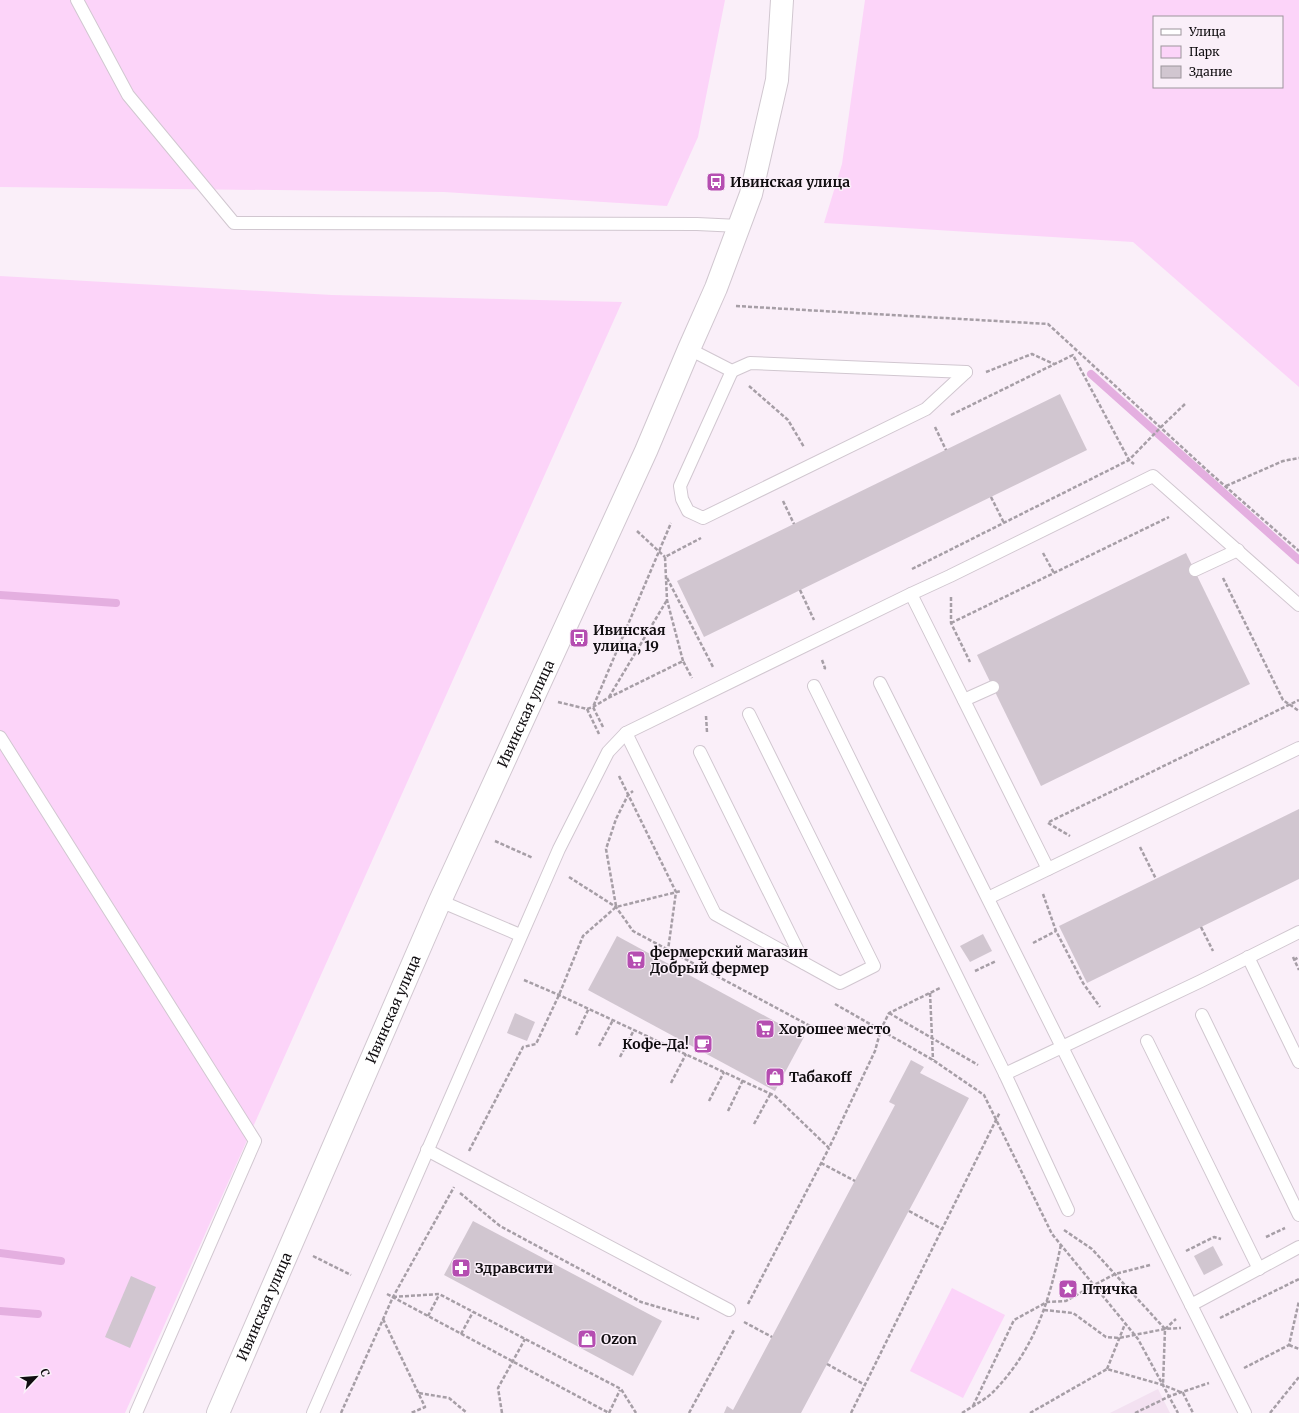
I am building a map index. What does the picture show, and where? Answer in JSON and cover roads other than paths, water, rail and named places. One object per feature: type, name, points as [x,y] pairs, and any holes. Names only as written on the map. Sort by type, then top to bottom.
[{"type":"street","name":"Ивинская улица","points":[[218,1413],[440,901],[646,451],[716,288],[752,194],[777,80],[782,0]]},
{"type":"lane","points":[[76,0],[128,95],[234,222],[690,224],[739,226]]},
{"type":"lane","points":[[689,349],[732,371]]},
{"type":"lane","points":[[750,363],[966,372],[926,409],[703,518],[688,511],[682,499],[680,486],[732,371],[750,363]]},
{"type":"lane","points":[[313,1413],[505,973],[520,935],[559,849],[608,752],[626,733],[1153,476],[1190,507],[1299,605]]},
{"type":"lane","points":[[1194,570],[1238,550]]},
{"type":"lane","points":[[911,594],[1048,869]]},
{"type":"lane","points":[[880,683],[1245,1413]]},
{"type":"lane","points":[[814,686],[1005,1074],[1068,1210]]},
{"type":"lane","points":[[964,700],[988,688]]},
{"type":"lane","points":[[626,733],[716,914],[840,984],[874,966],[748,714]]},
{"type":"lane","points":[[0,738],[255,1141],[136,1413]]},
{"type":"lane","points":[[988,898],[1299,748]]},
{"type":"lane","points":[[700,752],[804,963]]},
{"type":"lane","points":[[440,901],[520,935]]},
{"type":"lane","points":[[1005,1074],[1299,932]]},
{"type":"lane","points":[[1248,957],[1295,1046],[1299,1062]]},
{"type":"lane","points":[[1202,1015],[1299,1215]]},
{"type":"lane","points":[[1147,1041],[1259,1269]]},
{"type":"lane","points":[[428,1150],[729,1310]]},
{"type":"lane","points":[[1191,1305],[1299,1247]]},
{"type":"waterway","points":[[1091,374],[1299,560]]},
{"type":"waterway","points":[[0,595],[116,603]]},
{"type":"waterway","points":[[0,1253],[61,1261]]},
{"type":"waterway","points":[[0,1311],[38,1314]]},
{"type":"place","name":"Ивинская улица","points":[[716,182]]},
{"type":"place","name":"Ивинская улица, 19","points":[[579,638]]},
{"type":"place","name":"фермерский магазин Добрый фермер","points":[[636,960]]},
{"type":"place","name":"Хорошее место","points":[[765,1029]]},
{"type":"place","name":"Кофе-Да!","points":[[703,1044]]},
{"type":"place","name":"Табакoff","points":[[775,1077]]},
{"type":"place","name":"Здравсити","points":[[461,1268]]},
{"type":"place","name":"Птичка","points":[[1068,1289]]},
{"type":"place","name":"Ozon","points":[[587,1339]]}]
